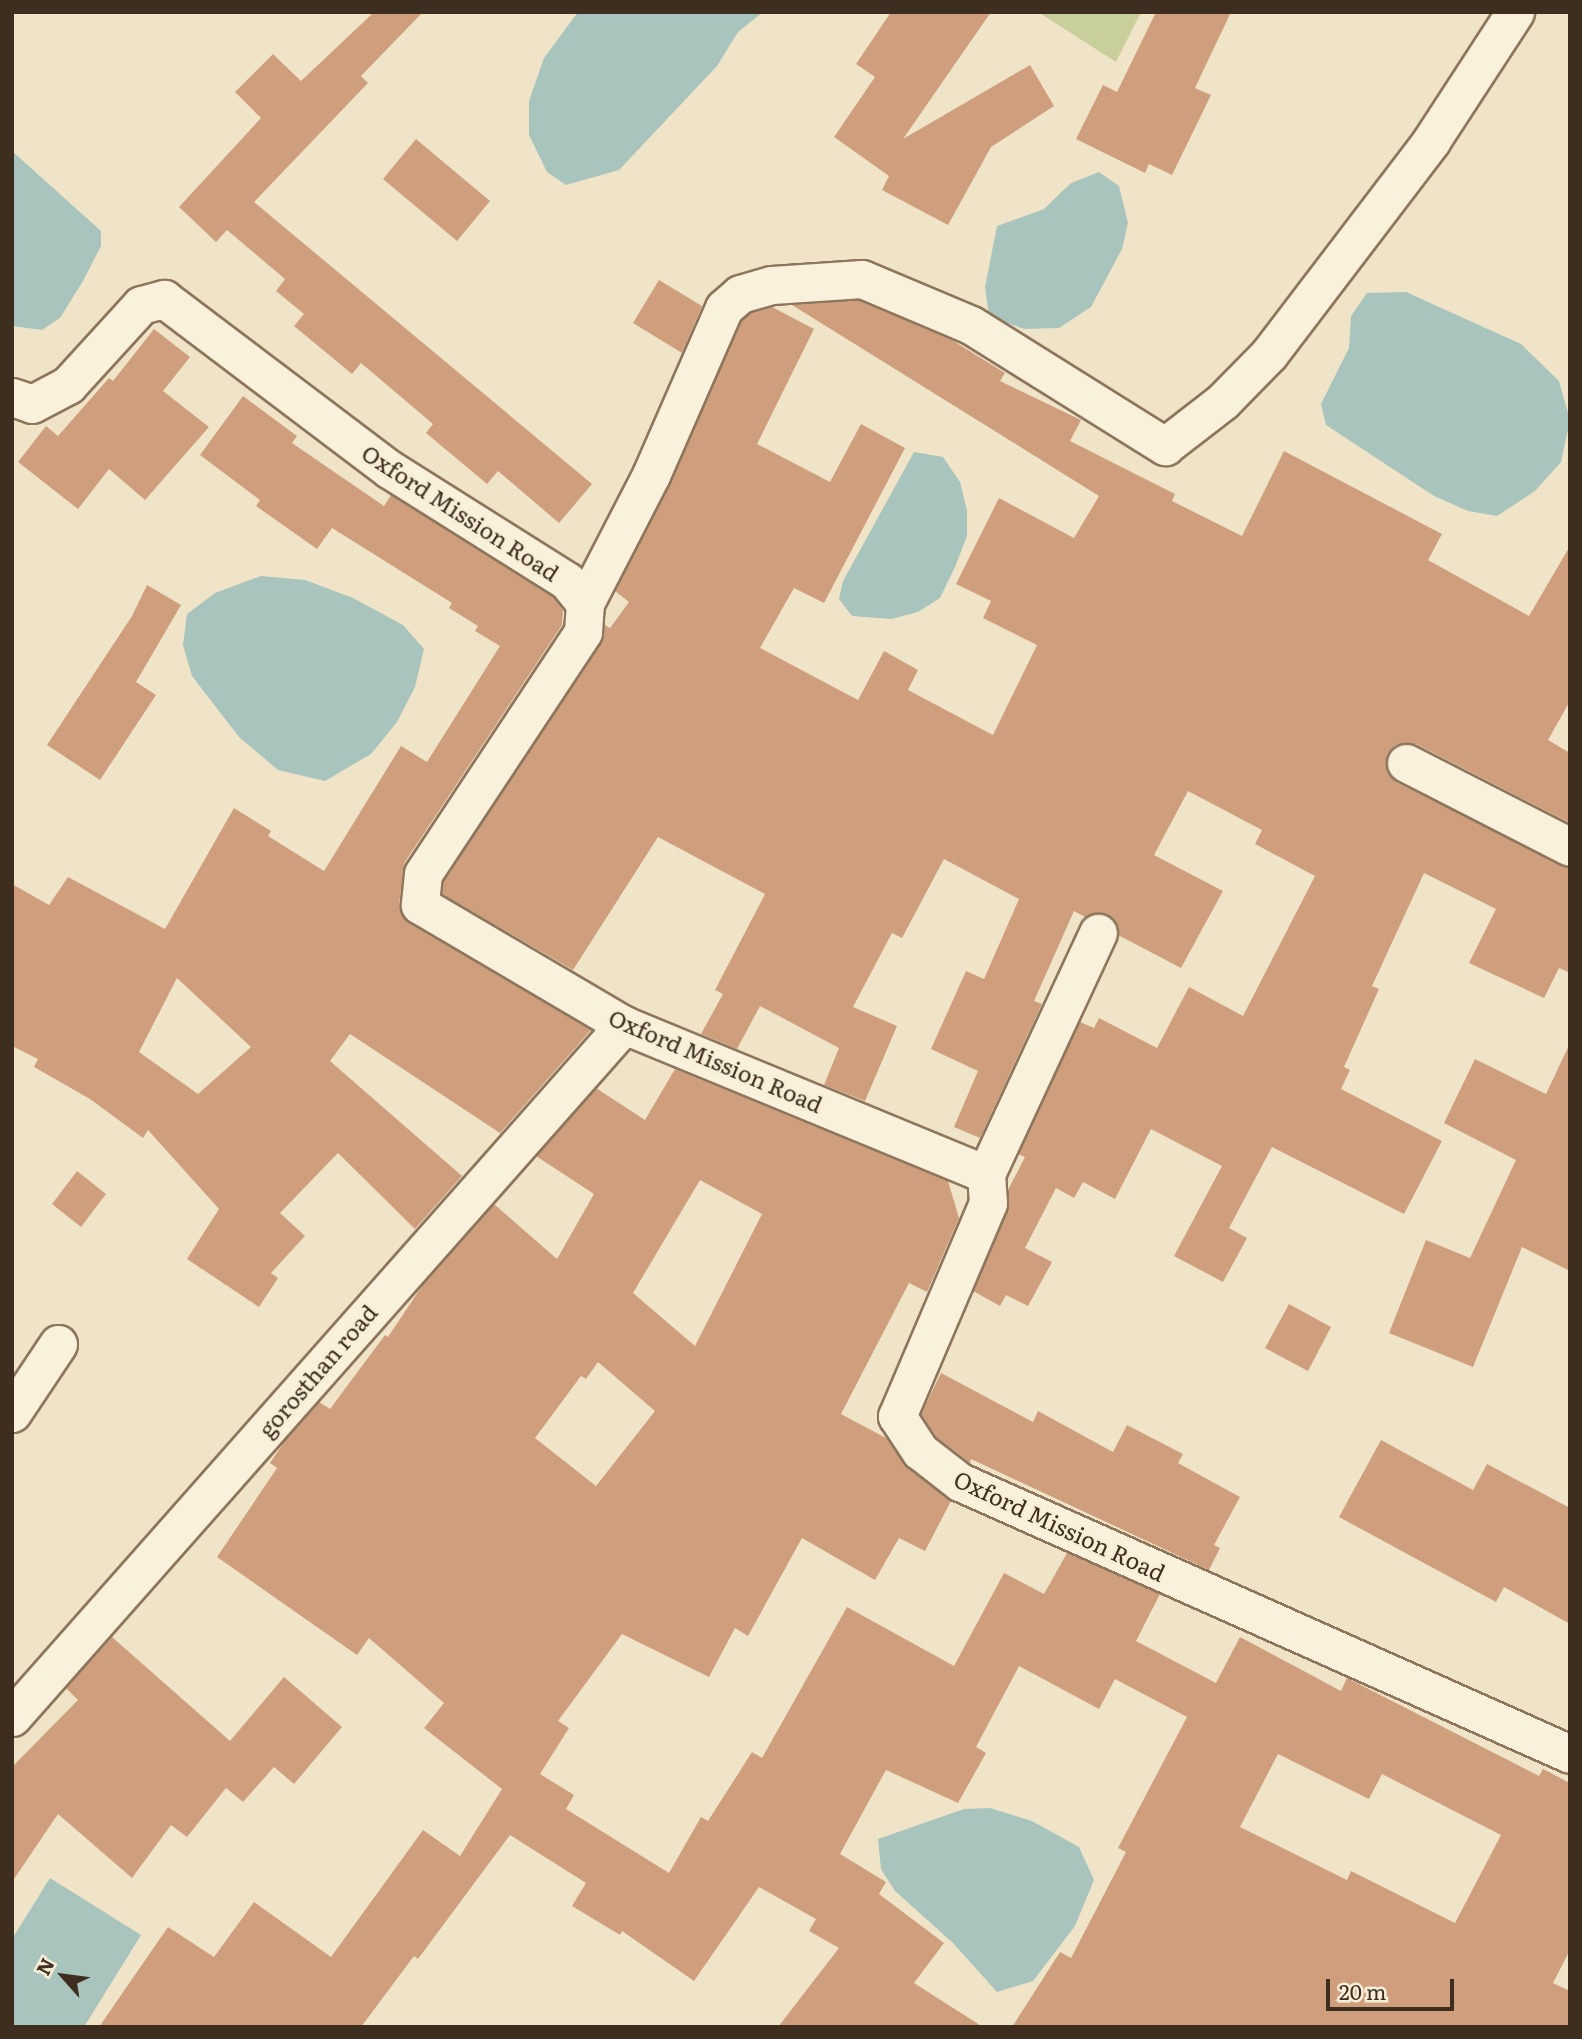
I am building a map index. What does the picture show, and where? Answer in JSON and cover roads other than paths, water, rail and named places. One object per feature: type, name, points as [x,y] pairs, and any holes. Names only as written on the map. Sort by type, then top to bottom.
[{"type":"street","points":[[585,603],[651,475],[724,308],[740,294],[772,285],[862,279],[971,325],[1165,446],[1223,401],[1269,354],[1431,141],[1515,12]]},
{"type":"street","name":"Oxford Mission Road","points":[[12,397],[32,404],[68,385],[141,305],[164,299],[389,469],[567,580],[585,603],[583,632],[423,874],[420,905],[624,1025],[986,1174],[988,1203],[897,1416],[920,1451],[960,1482],[1570,1754]]},
{"type":"street","points":[[1406,763],[1570,847]]},
{"type":"street","points":[[986,1174],[1098,933]]},
{"type":"street","name":"gorosthan road","points":[[12,1717],[624,1025]]},
{"type":"street","points":[[12,1413],[58,1344]]},
{"type":"water","points":[[578,12],[763,12],[738,32],[717,66],[619,170],[566,185],[547,172],[529,135],[529,101],[544,58]]},
{"type":"water","points":[[12,151],[101,231],[101,246],[83,281],[60,318],[42,330],[12,326]]},
{"type":"water","points":[[1099,172],[1119,186],[1128,223],[1122,249],[1091,307],[1059,328],[1024,329],[989,316],[985,287],[997,226],[1044,209],[1071,183]]},
{"type":"water","points":[[1406,292],[1521,344],[1559,381],[1570,420],[1561,462],[1535,491],[1497,516],[1468,511],[1434,496],[1326,425],[1321,404],[1349,348],[1351,316],[1367,293]]},
{"type":"water","points":[[914,452],[943,457],[960,482],[967,510],[967,536],[940,598],[918,612],[891,619],[852,616],[839,599],[843,581]]},
{"type":"water","points":[[261,576],[305,580],[353,598],[403,625],[424,649],[415,687],[397,722],[371,754],[325,781],[278,770],[239,737],[192,676],[183,645],[187,614],[215,593]]},
{"type":"water","points":[[990,1808],[1032,1821],[1079,1847],[1094,1880],[1075,1926],[1033,1981],[997,1992],[953,1943],[895,1891],[881,1869],[878,1839],[964,1809]]},
{"type":"water","points":[[50,1878],[141,1935],[84,2027],[12,2027],[12,1939]]}]
